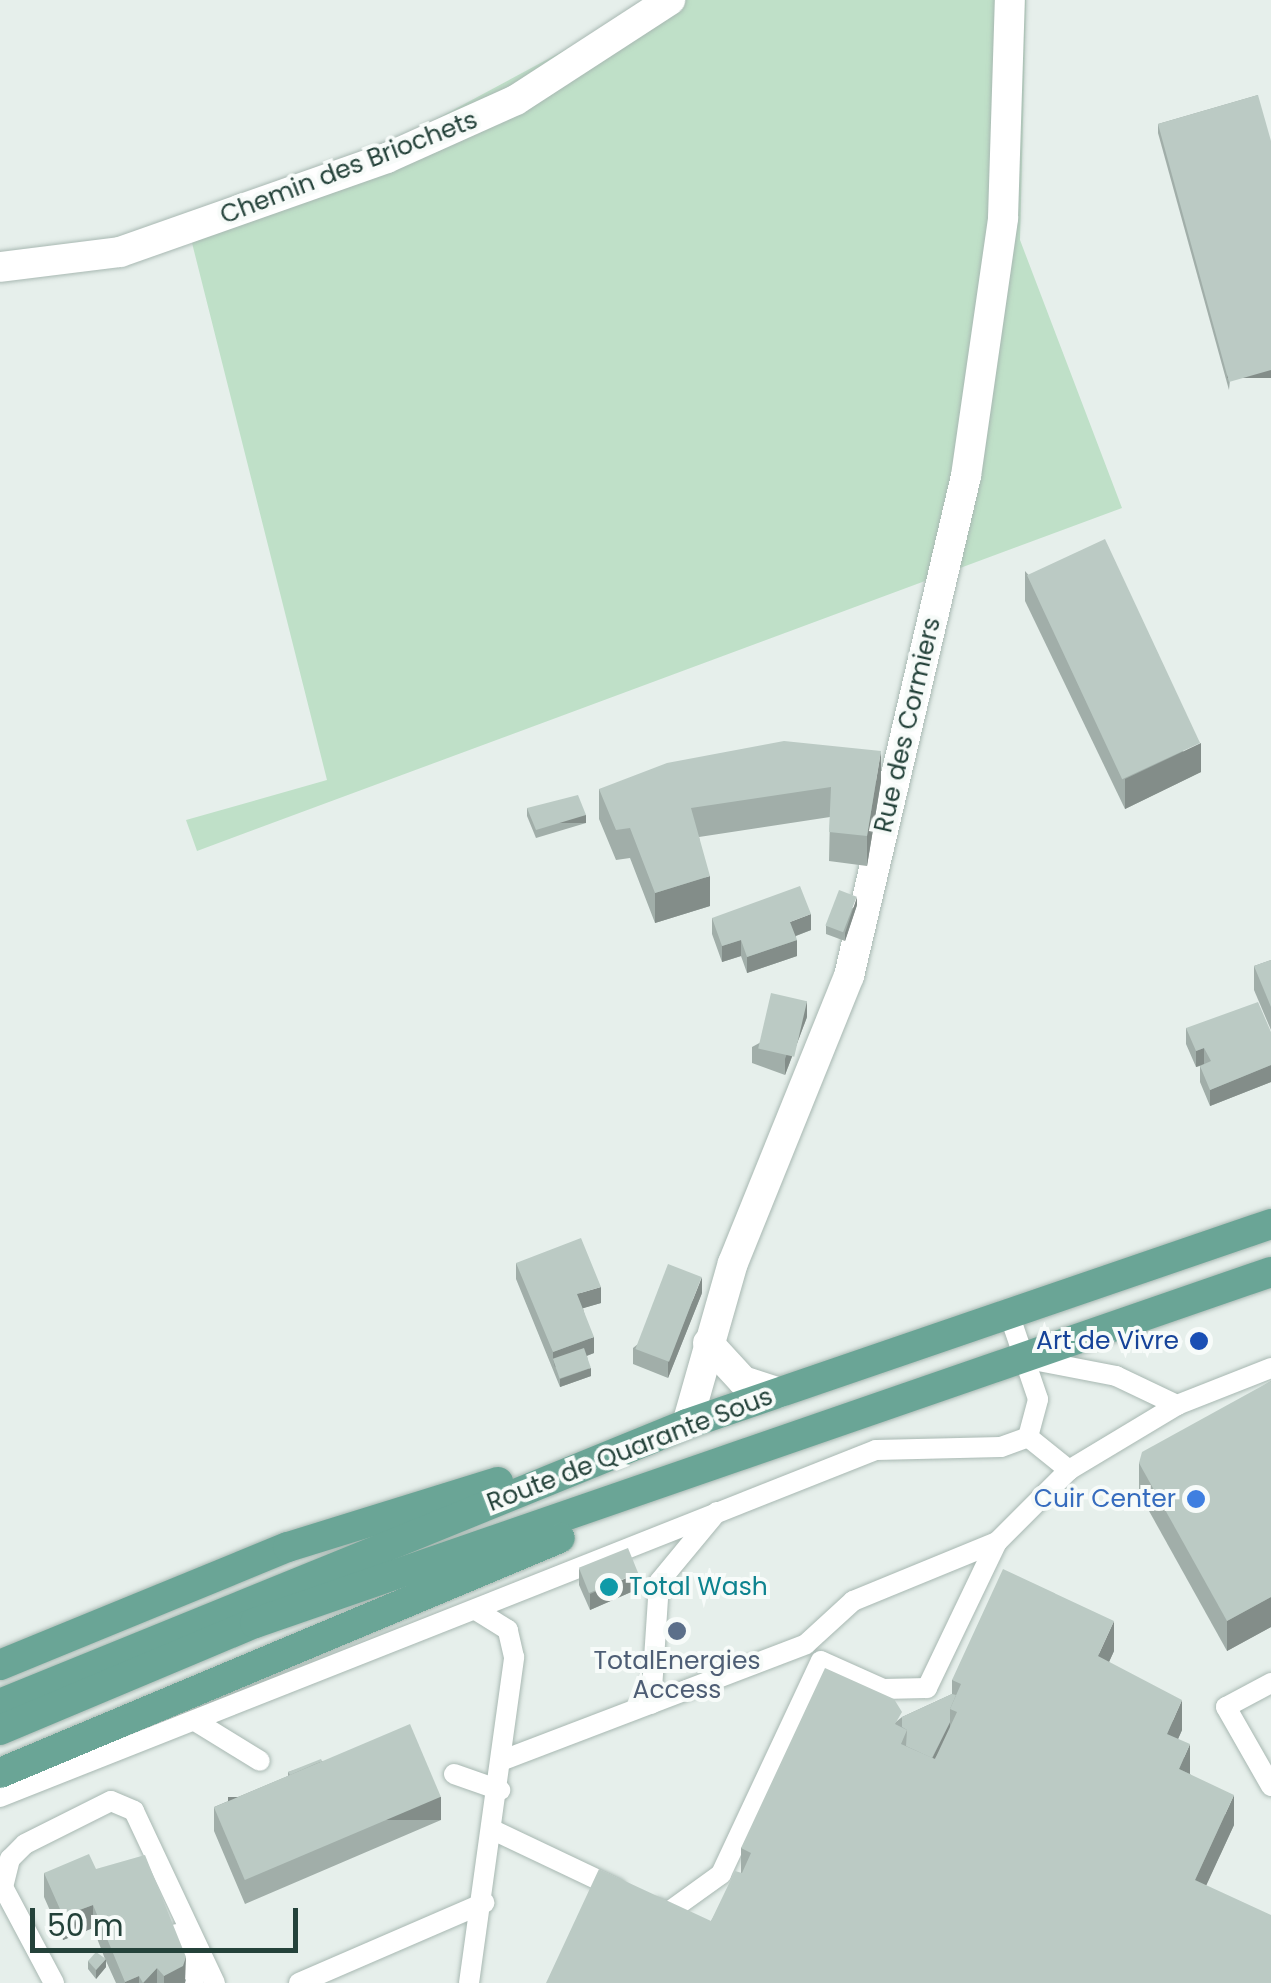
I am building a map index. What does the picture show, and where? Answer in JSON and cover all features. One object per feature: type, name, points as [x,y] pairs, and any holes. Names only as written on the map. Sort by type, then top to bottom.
[{"type":"main road","name":"Route de Quarante Sous","points":[[0,1704],[687,1424],[1271,1224]]},
{"type":"main road","name":"Route de Quarante Sous","points":[[0,1730],[254,1624],[1271,1272]]},
{"type":"main road","points":[[0,1666],[288,1547],[687,1424]]},
{"type":"main road","points":[[0,1773],[751,1453]]},
{"type":"street","name":"Chemin des Briochets","points":[[0,266],[120,252],[387,158],[516,100],[670,0]]},
{"type":"street","name":"Rue des Cormiers","points":[[687,1424],[733,1263],[850,976],[966,476],[1003,218],[1010,0]]},
{"type":"street","points":[[708,1342],[743,1382],[778,1393]]},
{"type":"lane","points":[[1010,1314],[1038,1399],[1028,1437]]},
{"type":"lane","points":[[1026,1359],[1116,1376],[1177,1404]]},
{"type":"lane","points":[[806,1644],[820,1661],[883,1688],[927,1688],[997,1542],[1069,1470],[1177,1404],[1271,1368]]},
{"type":"lane","points":[[1028,1437],[1069,1470]]},
{"type":"lane","points":[[0,1798],[478,1611],[721,1507],[876,1450],[1001,1447],[1028,1437]]},
{"type":"lane","points":[[651,1704],[659,1582],[721,1507]]},
{"type":"lane","points":[[503,1760],[806,1644],[853,1601],[997,1542]]},
{"type":"lane","points":[[469,1983],[500,1790],[514,1657],[508,1630],[478,1611]]},
{"type":"lane","points":[[493,1830],[668,1913],[721,1874],[820,1661]]},
{"type":"lane","points":[[1271,1684],[1226,1707],[1271,1786]]},
{"type":"lane","points":[[195,1721],[260,1761]]},
{"type":"lane","points":[[454,1774],[500,1790]]},
{"type":"lane","points":[[54,1983],[3,1887],[10,1859],[24,1844],[111,1801],[134,1811],[215,1983]]},
{"type":"lane","points":[[158,1862],[162,1898],[194,1983]]},
{"type":"lane","points":[[298,1983],[484,1903]]},
{"type":"lane","points":[[42,1965],[65,1983]]},
{"type":"green space","points":[[658,0],[1026,0],[1020,240],[1122,508],[197,851],[186,820],[327,780],[187,223],[388,145]]},
{"type":"building","points":[[1258,95],[1271,141],[1271,370],[1229,382],[1158,124]]},
{"type":"building","points":[[1105,539],[1200,743],[1122,779],[1027,575]]},
{"type":"building","points":[[784,741],[881,751],[867,836],[829,832],[831,787],[691,808],[710,876],[655,893],[630,828],[616,830],[599,789],[667,763]]},
{"type":"building","points":[[578,795],[586,815],[536,830],[527,808]]},
{"type":"building","points":[[800,886],[811,914],[790,922],[797,940],[747,957],[741,940],[722,946],[712,918]]},
{"type":"building","points":[[839,890],[857,897],[843,932],[825,925]]},
{"type":"building","points":[[1271,960],[1271,1007],[1254,966]]},
{"type":"building","points":[[771,993],[807,1001],[794,1057],[758,1049]]},
{"type":"building","points":[[1258,1002],[1271,1032],[1271,1065],[1210,1090],[1200,1066],[1211,1061],[1204,1048],[1196,1051],[1186,1028]]},
{"type":"building","points":[[581,1238],[601,1287],[577,1294],[594,1337],[553,1352],[516,1263]]},
{"type":"building","points":[[668,1264],[702,1277],[669,1362],[635,1349]]},
{"type":"building","points":[[584,1348],[591,1368],[560,1379],[553,1359]]},
{"type":"building","points":[[1271,1381],[1271,1597],[1227,1621],[1139,1463],[1142,1452]]},
{"type":"building","points":[[628,1548],[638,1573],[589,1593],[579,1568]]},
{"type":"building","points":[[1003,1569],[1114,1621],[1098,1656],[1182,1700],[1167,1734],[1190,1744],[1179,1769],[1234,1795],[1195,1880],[1271,1915],[1271,1983],[546,1983],[599,1869],[711,1921],[735,1871],[742,1873],[751,1853],[741,1848],[825,1668],[894,1699],[902,1712],[895,1724],[907,1730],[901,1744],[935,1759],[957,1712],[950,1709],[961,1684],[952,1680]]},
{"type":"building","points":[[956,1695],[950,1722],[932,1758],[906,1746],[907,1730],[902,1727],[902,1717]]},
{"type":"building","points":[[410,1724],[441,1797],[245,1880],[214,1807]]},
{"type":"building","points":[[321,1759],[290,1775],[288,1772]]},
{"type":"building","points":[[89,1854],[96,1869],[145,1855],[186,1957],[183,1966],[164,1976],[157,1968],[143,1983],[139,1976],[125,1982],[93,1905],[63,1916],[44,1873]]},
{"type":"building","points":[[96,1952],[106,1959],[96,1970],[88,1961]]},
{"type":"place","name":"Art de Vivre","points":[[1199,1341]]},
{"type":"place","name":"Cuir Center","points":[[1196,1499]]},
{"type":"place","name":"Total Wash","points":[[609,1587]]},
{"type":"place","name":"TotalEnergies Access","points":[[677,1631]]}]
